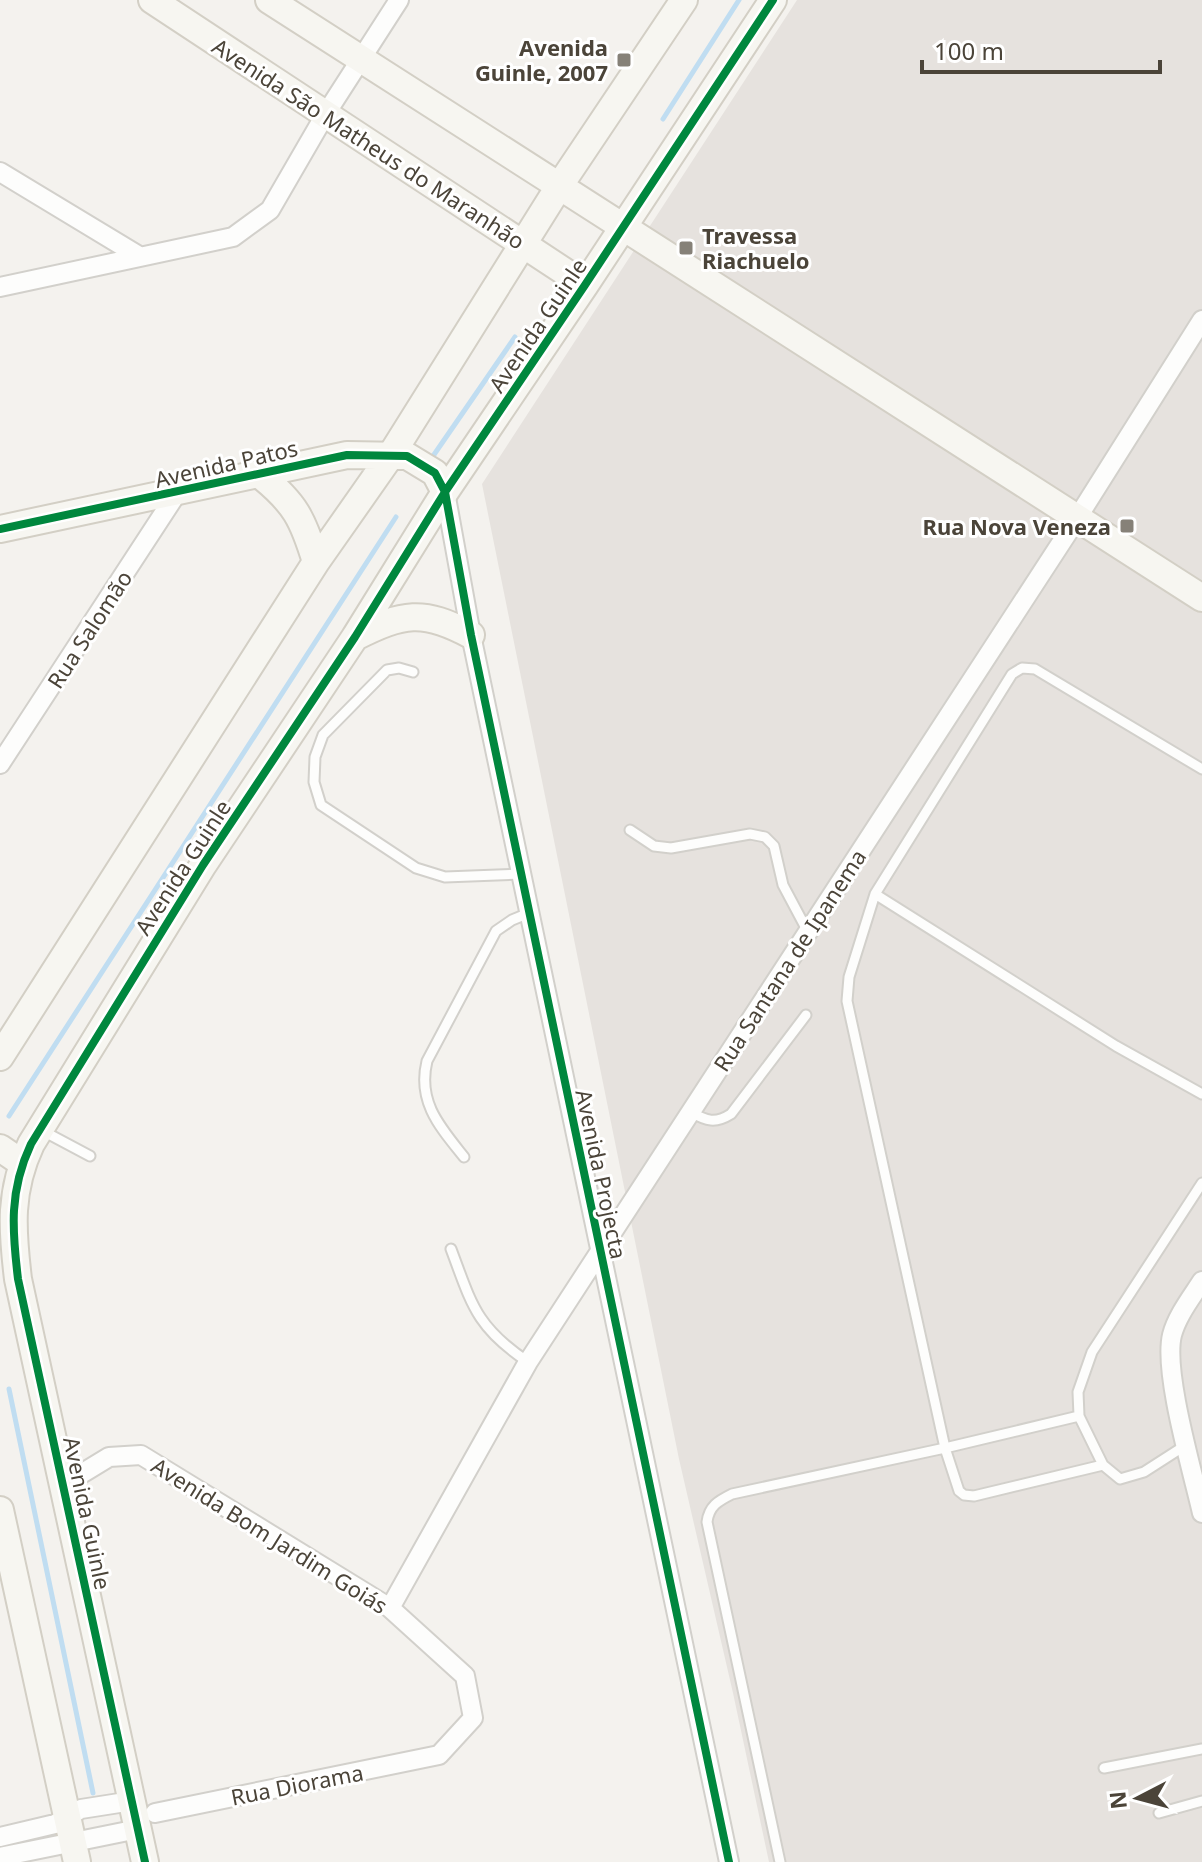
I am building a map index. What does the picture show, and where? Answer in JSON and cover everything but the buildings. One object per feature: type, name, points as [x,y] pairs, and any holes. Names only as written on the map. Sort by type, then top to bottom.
[{"type":"street","name":"Avenida São Matheus do Maranhão","points":[[152,0],[585,285]]},
{"type":"street","points":[[269,0],[1202,598]]},
{"type":"street","points":[[0,287],[233,237],[270,210],[325,115],[399,0]]},
{"type":"street","points":[[0,1057],[316,562],[391,455],[522,244],[684,0]]},
{"type":"street","name":"Avenida Guinle","points":[[145,1862],[143,1810],[63,1485],[18,1279],[7,1191],[40,1129],[203,865],[355,637],[445,492],[773,0]]},
{"type":"street","points":[[0,172],[139,256]]},
{"type":"street","name":"Rua Santana de Ipanema","points":[[390,1608],[528,1362],[1076,520],[1202,320]]},
{"type":"street","name":"Avenida Patos","points":[[0,529],[347,455],[391,455]]},
{"type":"street","points":[[391,455],[398,469],[426,486],[445,492]]},
{"type":"street","points":[[260,475],[281,491],[297,511],[316,562]]},
{"type":"street","name":"Avenida Projecta","points":[[445,492],[471,635],[729,1862]]},
{"type":"street","name":"Rua Salomão","points":[[0,764],[177,493]]},
{"type":"street","points":[[355,637],[404,616],[427,616],[471,635]]},
{"type":"street","points":[[0,1148],[22,1163]]},
{"type":"street","points":[[1202,1281],[1180,1316],[1172,1334],[1170,1351],[1186,1445],[1202,1513]]},
{"type":"street","name":"Avenida Bom Jardim Goiás","points":[[63,1485],[109,1457],[141,1455],[390,1608],[465,1676],[473,1718],[439,1755]]},
{"type":"street","points":[[0,1510],[75,1852]]},
{"type":"street","name":"Rua Diorama","points":[[0,1837],[55,1824],[81,1809],[143,1810],[439,1755]]},
{"type":"street","name":"Rua Diorama","points":[[0,1857],[75,1852],[143,1810]]},
{"type":"lane","points":[[413,672],[399,668],[387,670],[323,735],[315,757],[314,782],[321,805],[416,868],[445,877],[521,874]]},
{"type":"lane","points":[[1103,1465],[974,1496],[959,1491],[945,1448],[847,1001],[849,977],[875,894],[1012,674],[1022,668],[1035,669],[1046,675],[1202,769]]},
{"type":"lane","points":[[630,830],[654,846],[671,848],[750,834],[765,837],[774,846],[783,885],[808,932]]},
{"type":"lane","points":[[875,894],[1116,1046],[1202,1094]]},
{"type":"lane","points":[[464,1157],[434,1119],[425,1095],[427,1061],[496,931],[529,913]]},
{"type":"lane","points":[[690,1112],[709,1122],[720,1121],[731,1114],[806,1015]]},
{"type":"lane","points":[[40,1129],[90,1156]]},
{"type":"lane","points":[[1186,1445],[1144,1472],[1120,1479],[1103,1465],[1079,1416],[1078,1392],[1092,1352],[1202,1183]]},
{"type":"lane","points":[[451,1249],[474,1311],[499,1343],[528,1362]]},
{"type":"lane","points":[[780,1862],[707,1522],[708,1512],[717,1502],[732,1494],[1079,1416]]},
{"type":"lane","points":[[1104,1768],[1202,1749]]},
{"type":"lane","points":[[1159,1813],[1202,1801]]},
{"type":"shaded area","points":[[797,0],[1202,0],[1202,1862],[769,1862],[679,1459],[482,484]]},
{"type":"waterway","points":[[663,119],[739,0]]},
{"type":"waterway","points":[[431,459],[515,337]]},
{"type":"waterway","points":[[9,1116],[396,517]]},
{"type":"waterway","points":[[9,1389],[93,1793]]},
{"type":"cycle path","points":[[145,1862],[18,1279],[14,1210],[24,1161],[31,1144],[203,865],[355,637],[445,492],[773,0]]},
{"type":"cycle path","points":[[0,529],[347,455],[407,456],[435,473],[445,492],[471,635],[729,1862]]},
{"type":"place","name":"Avenida Guinle, 2007","points":[[624,60]]},
{"type":"place","name":"Travessa Riachuelo","points":[[686,248]]},
{"type":"place","name":"Rua Nova Veneza","points":[[1127,526]]}]
